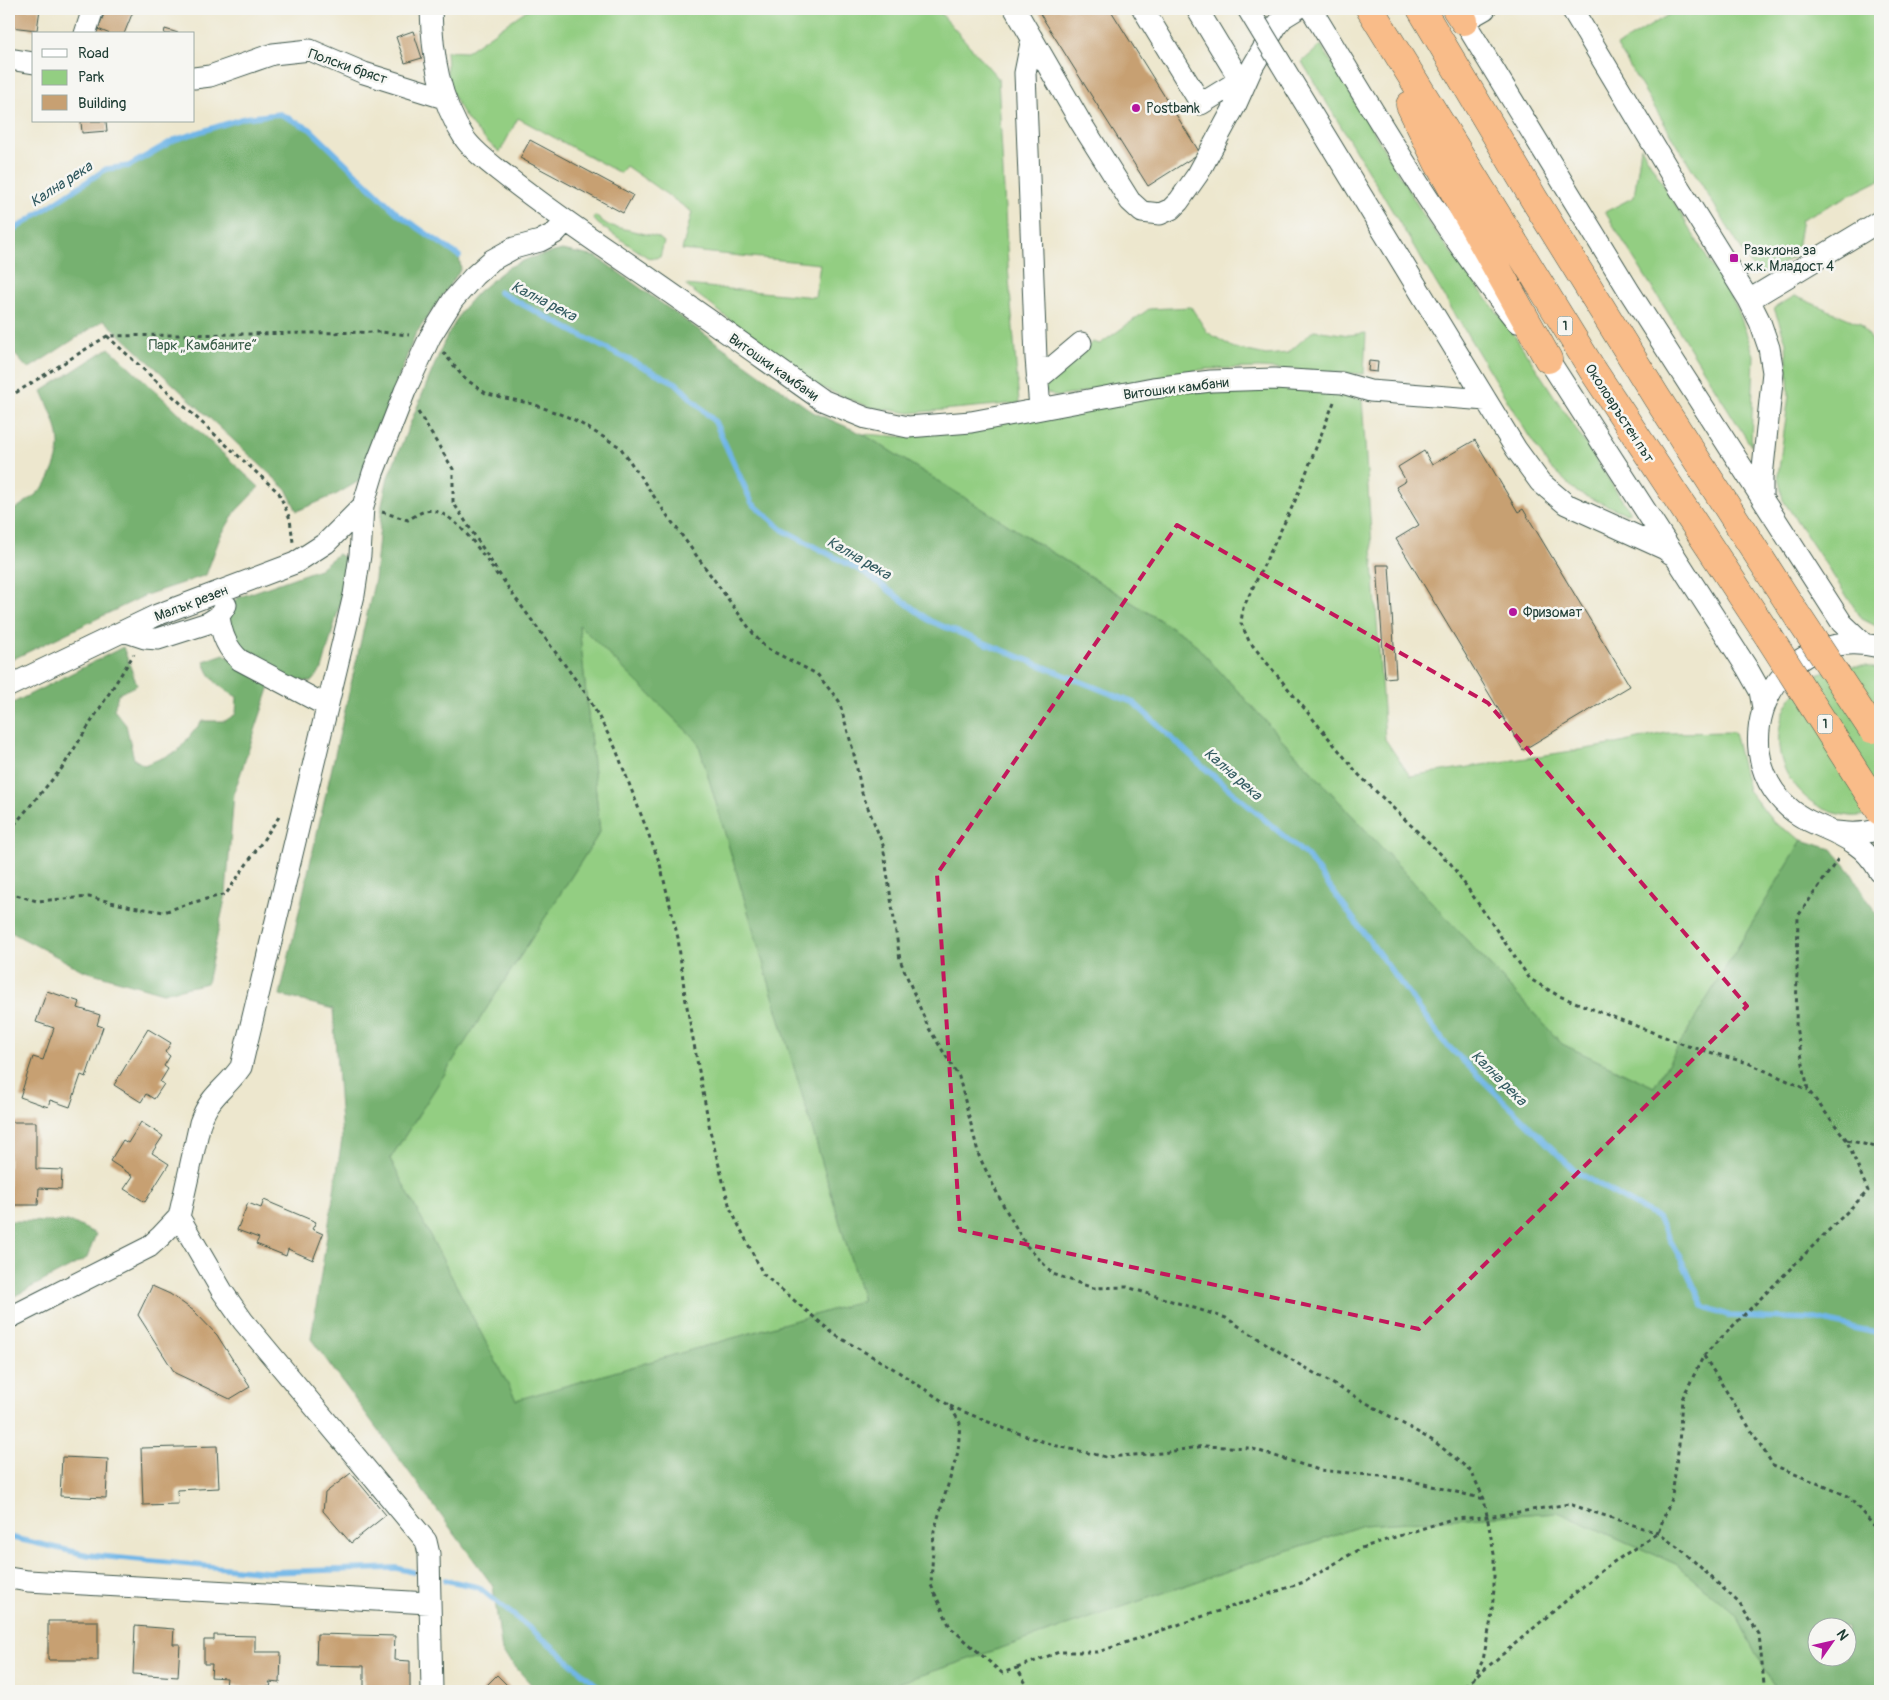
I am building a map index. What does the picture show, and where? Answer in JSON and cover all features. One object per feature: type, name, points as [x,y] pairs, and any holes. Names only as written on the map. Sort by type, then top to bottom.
[{"type":"highway","points":[[1364,9],[1438,163],[1548,359]]},
{"type":"highway","name":"Околовръстен път","points":[[1370,9],[1592,369],[1880,810]]},
{"type":"highway","points":[[1421,9],[1534,199],[1641,373],[1880,743]]},
{"type":"street","points":[[86,32],[93,9]]},
{"type":"street","name":"Витошки камбани","points":[[431,9],[437,74],[444,98],[453,120],[479,155],[566,221],[822,400],[866,418],[908,426],[971,422],[1153,388],[1211,381],[1274,379],[1342,383],[1370,391],[1486,400]]},
{"type":"street","points":[[1015,9],[1081,123],[1130,201],[1142,212],[1160,214],[1175,205],[1198,174],[1236,104],[1272,17],[1284,17],[1297,9]]},
{"type":"street","points":[[1143,9],[1201,104],[1240,80],[1197,9]]},
{"type":"street","points":[[1248,9],[1516,449],[1540,482],[1566,504],[1665,549],[1677,560]]},
{"type":"street","points":[[1312,9],[1440,218],[1494,293],[1548,359],[1747,668],[1760,691],[1763,708]]},
{"type":"street","points":[[1572,9],[1760,322],[1769,348],[1772,372],[1762,477],[1762,498]]},
{"type":"street","points":[[1468,13],[1629,290],[1842,623],[1872,645]]},
{"type":"street","points":[[1032,38],[1025,73],[1037,380],[1040,410]]},
{"type":"street","name":"Полски бряст","points":[[195,78],[210,76],[273,54],[310,50],[364,73],[444,98]]},
{"type":"street","points":[[9,59],[32,62]]},
{"type":"street","points":[[9,1318],[148,1247],[179,1216],[204,1110],[218,1091],[236,1075],[241,1067],[354,595],[360,555],[362,506],[373,473],[405,391],[430,337],[453,300],[474,276],[492,260],[514,248],[540,241],[555,233],[566,221]]},
{"type":"street","points":[[1748,300],[1880,222]]},
{"type":"street","points":[[1037,380],[1081,343]]},
{"type":"street","name":"Малък резен","points":[[9,686],[157,615],[295,564],[326,543],[362,506]]},
{"type":"street","points":[[124,631],[145,638],[158,639],[208,624],[219,616],[234,586]]},
{"type":"street","points":[[219,616],[221,631],[232,653],[240,660],[327,706]]},
{"type":"street","points":[[1872,645],[1848,643],[1832,646],[1802,658],[1778,680],[1770,693],[1763,708],[1759,730],[1760,758],[1774,790],[1784,803],[1797,815],[1812,824],[1845,838],[1861,848],[1880,872]]},
{"type":"street","points":[[1828,830],[1849,834],[1880,829]]},
{"type":"street","points":[[179,1216],[222,1291],[243,1321],[426,1541],[429,1554],[432,1691]]},
{"type":"street","points":[[9,1578],[28,1581],[430,1603]]},
{"type":"path","points":[[9,398],[107,336],[380,332],[430,337],[464,378],[487,394],[533,404],[573,419],[620,447],[755,636],[766,648],[816,674],[839,701],[853,750],[862,793],[883,845],[900,960],[928,1027],[959,1077],[979,1156],[1026,1245],[1053,1274],[1093,1288],[1127,1287],[1226,1318],[1300,1365],[1435,1442],[1471,1471],[1484,1499],[1494,1554],[1494,1589],[1491,1620],[1483,1660],[1473,1680]]},
{"type":"path","points":[[107,336],[279,493],[290,519],[295,564]]},
{"type":"path","points":[[1342,383],[1295,501],[1243,608],[1241,623],[1249,641],[1359,775],[1451,864],[1530,979],[1559,996],[1688,1046],[1748,1063],[1808,1090]]},
{"type":"path","points":[[405,391],[453,469],[453,502],[511,592]]},
{"type":"path","points":[[362,506],[408,520],[426,511],[440,511],[460,526],[587,695],[603,722],[615,747],[660,864],[678,938],[685,996],[711,1135],[727,1199],[763,1274],[835,1335],[894,1369],[950,1406],[1002,1428],[1053,1445],[1106,1456],[1162,1452],[1204,1446],[1250,1448],[1319,1470],[1400,1478],[1484,1499]]},
{"type":"path","points":[[9,831],[62,768],[145,638]]},
{"type":"path","points":[[9,893],[37,901],[89,897],[164,912],[226,894],[284,810]]},
{"type":"path","points":[[1459,1691],[1606,1567],[1658,1533],[1672,1496],[1679,1444],[1682,1399],[1704,1355],[1868,1191],[1846,1140],[1808,1090],[1796,1028],[1798,916],[1838,859],[1861,848]]},
{"type":"path","points":[[1846,1140],[1880,1148]]},
{"type":"path","points":[[1704,1355],[1773,1465],[1848,1496],[1880,1532]]},
{"type":"path","points":[[950,1406],[960,1423],[958,1452],[934,1530],[931,1585],[950,1627],[1002,1672],[1058,1652],[1098,1652],[1304,1582],[1361,1548],[1452,1519],[1488,1517],[1569,1504],[1658,1533],[1684,1552],[1739,1603],[1759,1634],[1764,1684],[1762,1691]]},
{"type":"path","points":[[1017,1668],[1030,1691]]},
{"type":"highlighted area","points":[[1177,525],[1488,703],[1747,1006],[1419,1329],[960,1230],[937,874]]},
{"type":"green space","points":[[528,9],[937,9],[998,78],[1008,266],[1019,403],[910,413],[869,407],[820,387],[685,285],[815,297],[820,264],[682,250],[692,212],[626,166],[620,173],[518,118],[500,152],[483,138],[469,122],[457,103],[448,79],[446,51],[466,52]]},
{"type":"green space","points":[[1678,9],[1880,9],[1880,180],[1802,219],[1796,255],[1776,268],[1757,275],[1617,46]]},
{"type":"green space","points":[[1321,45],[1429,224],[1511,330],[1630,512],[1625,513],[1578,493],[1549,466],[1527,433],[1302,62]]},
{"type":"green space","name":"Парк „Камбаните“","points":[[280,114],[310,129],[398,214],[459,256],[461,269],[415,335],[359,481],[337,494],[297,511],[286,489],[104,320],[28,369],[9,348],[9,233],[106,169],[129,166],[174,140],[244,118]]},
{"type":"green space","points":[[1641,147],[1738,310],[1754,355],[1751,446],[1605,212],[1634,197]]},
{"type":"green space","points":[[595,216],[608,225],[658,237],[664,242],[660,257],[650,259],[598,224],[593,218]]},
{"type":"green space","points":[[562,250],[597,257],[813,412],[863,434],[1190,639],[1562,1044],[1654,1087],[1802,840],[1832,849],[1850,871],[1880,920],[1880,1691],[1776,1691],[1736,1616],[1676,1564],[1558,1512],[1363,1525],[875,1691],[537,1691],[502,1652],[493,1586],[311,1339],[342,1139],[333,1009],[280,995],[375,579],[382,504],[388,477],[444,342],[462,310],[478,292],[507,268],[530,258]],"holes":[[[579,625],[698,742],[863,1301],[516,1400],[390,1159],[600,832]]]},
{"type":"green space","points":[[1795,296],[1861,324],[1880,355],[1880,628],[1862,619],[1783,500],[1778,476],[1789,395],[1786,342],[1774,308]]},
{"type":"green space","points":[[1191,307],[1207,332],[1234,348],[1266,355],[1288,353],[1314,330],[1349,335],[1366,333],[1364,374],[1259,368],[1205,369],[1057,397],[1046,392],[1041,384],[1093,342],[1100,344],[1149,309]]},
{"type":"green space","points":[[109,348],[259,487],[236,511],[220,537],[206,575],[146,595],[9,661],[9,513],[34,496],[46,484],[55,464],[59,448],[55,423],[42,391]]},
{"type":"green space","points":[[1274,387],[1362,399],[1385,739],[1410,776],[1611,745],[1666,733],[1734,732],[1748,790],[1774,823],[1802,840],[1654,1087],[1562,1044],[1190,639],[863,434],[907,437],[1149,394]]},
{"type":"green space","points":[[338,554],[346,559],[348,575],[322,669],[311,682],[292,680],[238,650],[229,629],[227,617],[237,598],[319,569]]},
{"type":"green space","points":[[579,625],[698,742],[863,1301],[516,1400],[390,1159],[600,832]]},
{"type":"green space","points":[[123,647],[137,685],[118,694],[114,710],[126,725],[134,759],[144,765],[177,752],[202,721],[225,721],[236,714],[237,697],[216,683],[209,674],[204,661],[224,654],[270,686],[234,793],[226,894],[207,983],[163,993],[82,970],[9,931],[9,705]]},
{"type":"green space","points":[[1842,666],[1867,666],[1880,670],[1880,811],[1878,813],[1851,816],[1829,811],[1810,800],[1795,786],[1784,768],[1779,749],[1780,728],[1786,708],[1799,688],[1813,677]]},
{"type":"green space","points":[[9,1221],[72,1222],[96,1234],[87,1258],[9,1299]]},
{"type":"green space","points":[[1558,1512],[1676,1564],[1736,1616],[1776,1691],[875,1691],[1363,1525]]},
{"type":"building","points":[[12,9],[40,9],[37,30],[10,27]]},
{"type":"building","points":[[106,9],[134,9],[125,32],[105,32],[98,29]]},
{"type":"building","name":"Postbank","points":[[1037,9],[1110,9],[1200,153],[1148,186]]},
{"type":"building","points":[[413,31],[422,58],[405,63],[396,37]]},
{"type":"building","points":[[81,122],[106,122],[107,131],[82,133]]},
{"type":"building","points":[[530,140],[633,195],[623,213],[520,158]]},
{"type":"building","points":[[1369,361],[1378,362],[1377,372],[1368,371]]},
{"type":"building","name":"Фризомат","points":[[1475,440],[1518,512],[1523,509],[1630,686],[1523,750],[1396,539],[1419,525],[1396,487],[1406,481],[1398,467],[1424,451],[1432,465]]},
{"type":"building","points":[[1377,565],[1389,565],[1396,677],[1385,678]]},
{"type":"building","points":[[47,991],[80,1002],[78,1008],[100,1015],[97,1025],[103,1027],[86,1077],[81,1075],[70,1107],[50,1100],[48,1107],[20,1097],[33,1057],[43,1060],[54,1028],[36,1022]]},
{"type":"building","points":[[148,1029],[171,1043],[165,1052],[170,1056],[164,1066],[168,1069],[160,1082],[164,1084],[154,1099],[146,1094],[141,1102],[114,1085]]},
{"type":"building","points":[[9,1122],[36,1122],[36,1169],[62,1170],[61,1189],[39,1188],[38,1205],[9,1205]]},
{"type":"building","points":[[141,1122],[163,1136],[152,1153],[169,1164],[145,1202],[124,1189],[133,1176],[110,1161],[123,1140],[128,1143]]},
{"type":"building","points":[[264,1200],[316,1222],[312,1229],[323,1234],[313,1260],[288,1249],[286,1256],[256,1244],[259,1238],[237,1230],[248,1203],[261,1208]]},
{"type":"building","points":[[152,1286],[170,1294],[194,1311],[217,1335],[250,1387],[230,1399],[175,1373],[138,1315]]},
{"type":"building","points":[[9,1385],[13,1386],[10,1402],[9,1401]]},
{"type":"building","points":[[217,1446],[219,1488],[177,1490],[178,1504],[143,1505],[141,1448]]},
{"type":"building","points":[[62,1457],[108,1459],[106,1498],[60,1496]]},
{"type":"building","points":[[351,1473],[386,1515],[351,1543],[323,1511],[325,1493]]},
{"type":"building","points":[[48,1621],[98,1621],[98,1660],[48,1660]]},
{"type":"building","points":[[135,1626],[174,1629],[173,1644],[180,1644],[178,1677],[133,1674]]},
{"type":"building","points":[[317,1634],[395,1636],[394,1660],[410,1661],[410,1691],[364,1691],[364,1666],[316,1665]]},
{"type":"building","points":[[214,1635],[255,1636],[255,1652],[281,1652],[280,1683],[269,1682],[271,1685],[269,1687],[226,1686],[227,1678],[211,1677],[212,1664],[204,1664],[204,1640],[214,1640]]},
{"type":"building","points":[[497,1675],[513,1691],[481,1691]]},
{"type":"waterway","name":"Кална река","points":[[9,233],[106,169],[129,166],[174,140],[244,118],[280,114],[310,129],[398,214],[459,256]]},
{"type":"waterway","name":"Кална река","points":[[499,292],[676,383],[715,422],[752,503],[783,530],[867,574],[930,621],[1134,703],[1201,765],[1307,856],[1444,1042],[1575,1171],[1658,1218],[1683,1263],[1703,1306],[1730,1316],[1816,1319],[1880,1334]]},
{"type":"waterway","points":[[9,1537],[88,1555],[268,1572],[396,1568],[413,1572]]},
{"type":"waterway","points":[[445,1580],[478,1587],[553,1647],[603,1691]]},
{"type":"place","name":"Postbank","points":[[1136,108]]},
{"type":"place","name":"Разклона за ж.к. Младост 4","points":[[1734,258]]},
{"type":"place","name":"Фризомат","points":[[1513,612]]}]
